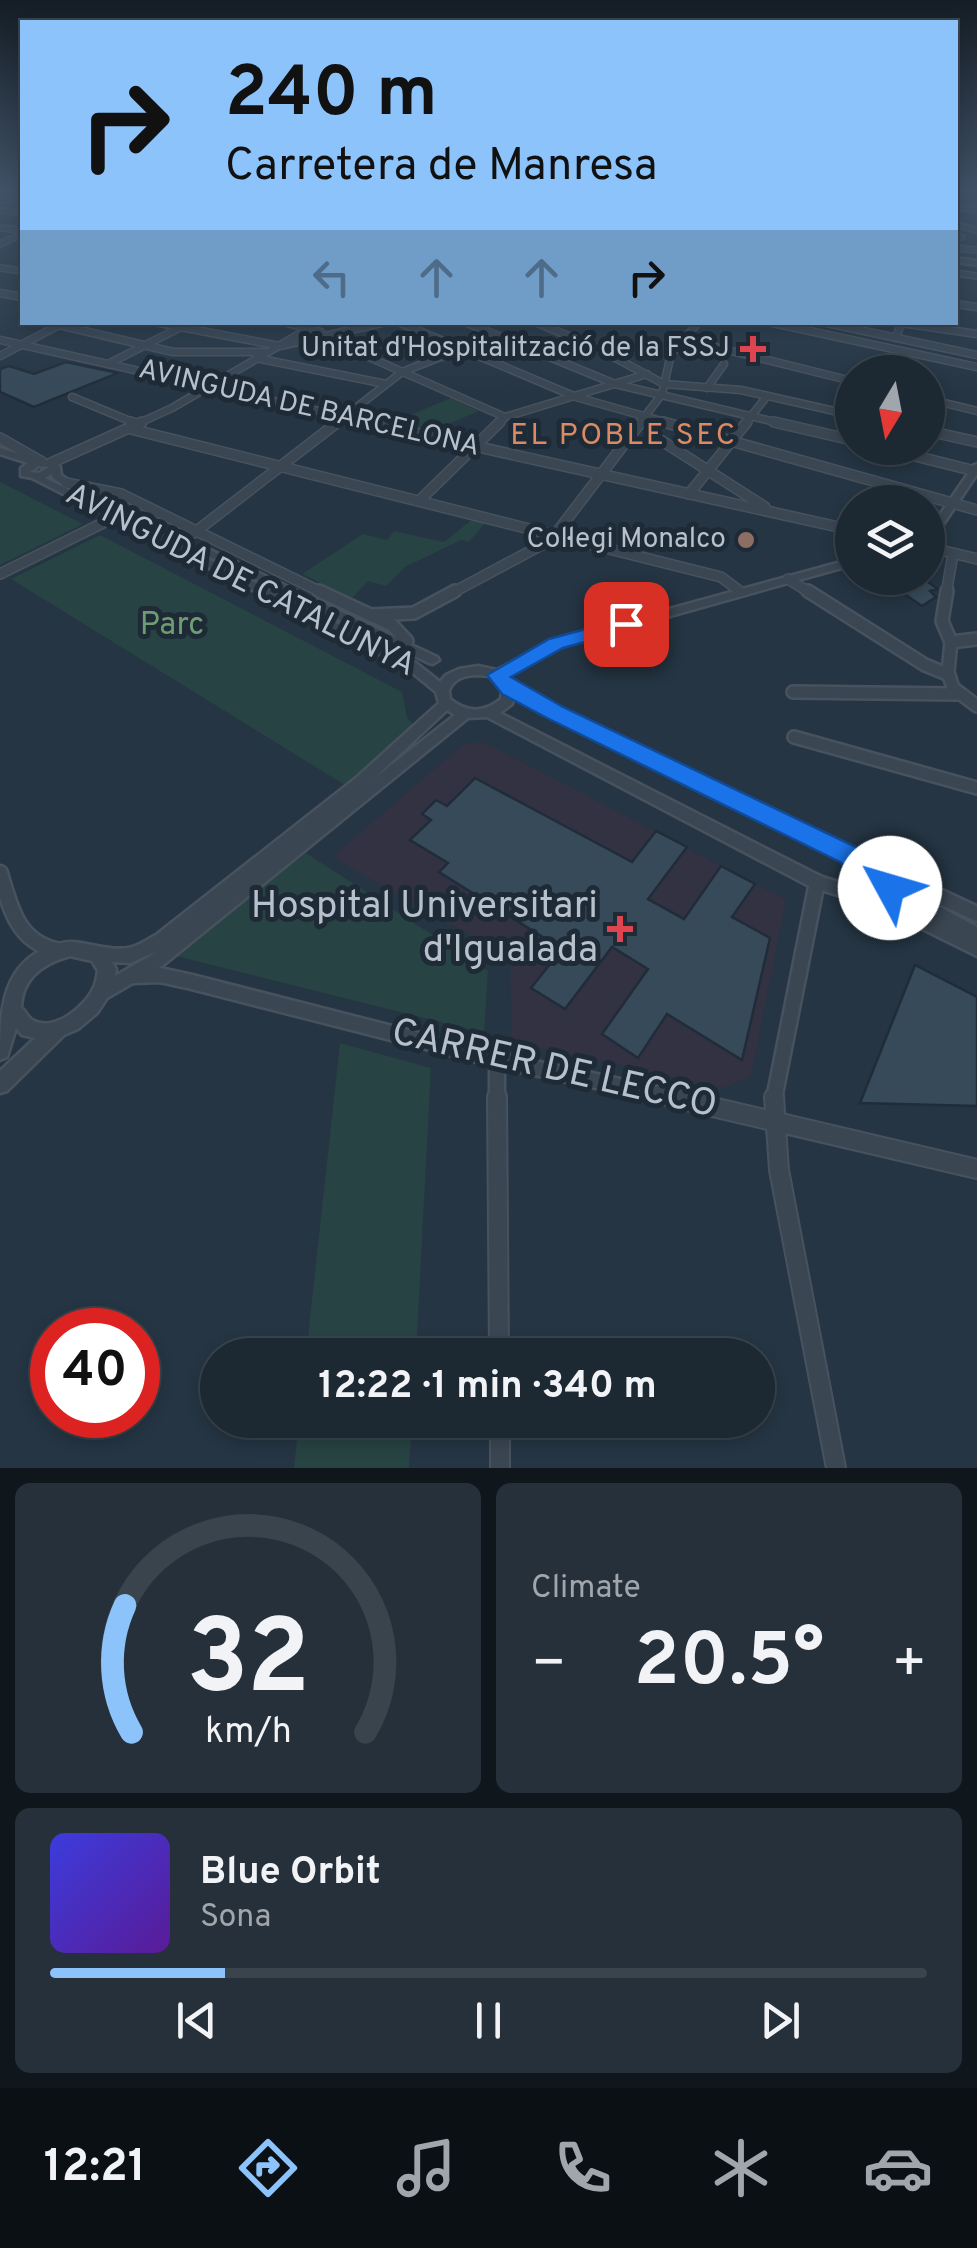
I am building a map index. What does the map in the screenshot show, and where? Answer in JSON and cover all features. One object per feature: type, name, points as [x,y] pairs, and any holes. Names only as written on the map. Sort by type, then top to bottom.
[{"type":"street","points":[[0,356],[60,325]]},
{"type":"street","points":[[66,325],[174,352],[265,352]]},
{"type":"street","points":[[170,325],[277,346],[319,333],[368,325]]},
{"type":"street","points":[[108,364],[184,325]]},
{"type":"street","points":[[405,325],[576,397],[977,510]]},
{"type":"street","points":[[472,325],[615,384],[708,388],[835,411]]},
{"type":"street","points":[[541,325],[647,374],[663,389],[835,436]]},
{"type":"street","points":[[370,615],[414,613],[557,534],[663,389],[671,354],[687,340],[695,325]]},
{"type":"street","points":[[782,325],[977,368]]},
{"type":"street","points":[[836,325],[977,356]]},
{"type":"street","points":[[896,338],[901,325]]},
{"type":"street","points":[[909,325],[977,334]]},
{"type":"street","points":[[24,470],[46,465],[135,427],[308,326],[505,417]]},
{"type":"street","name":"AVINGUDA DE BARCELONA","points":[[0,340],[835,526]]},
{"type":"street","points":[[687,340],[835,377]]},
{"type":"street","points":[[194,533],[402,372],[462,350]]},
{"type":"street","points":[[256,358],[386,384]]},
{"type":"street","points":[[708,388],[724,364]]},
{"type":"street","points":[[419,500],[505,417],[647,374]]},
{"type":"street","points":[[689,494],[767,396]]},
{"type":"street","points":[[72,397],[135,427],[721,578],[742,592]]},
{"type":"street","points":[[945,403],[977,410]]},
{"type":"street","points":[[662,422],[654,432],[659,438],[773,512]]},
{"type":"street","points":[[945,435],[977,442]]},
{"type":"street","points":[[630,437],[659,438]]},
{"type":"street","points":[[0,438],[46,465]]},
{"type":"street","name":"AVINGUDA DE CATALUNYA","points":[[0,454],[46,465],[66,483],[432,660]]},
{"type":"street","name":"AVINGUDA DE CATALUNYA","points":[[0,454],[26,475],[397,658],[444,697]]},
{"type":"street","points":[[945,462],[976,469],[945,516]]},
{"type":"street","points":[[36,477],[46,465]]},
{"type":"street","points":[[66,483],[121,494],[194,533],[392,625],[432,660],[498,675],[556,644],[835,567]]},
{"type":"street","points":[[0,574],[115,516]]},
{"type":"street","points":[[945,552],[977,558]]},
{"type":"street","points":[[954,554],[942,621],[952,642],[945,664],[956,694]]},
{"type":"street","points":[[721,578],[726,588],[724,596]]},
{"type":"street","points":[[788,580],[925,665],[947,674]]},
{"type":"street","points":[[407,641],[414,613]]},
{"type":"street","points":[[952,642],[977,639]]},
{"type":"street","points":[[0,873],[18,928],[27,940],[40,948],[130,956],[162,940],[348,793],[444,697],[448,679],[467,671]]},
{"type":"street","points":[[498,675],[510,689],[977,914]]},
{"type":"street","points":[[490,713],[507,701],[510,689]]},
{"type":"street","points":[[793,692],[956,694],[977,706]]},
{"type":"street","points":[[444,697],[466,714]]},
{"type":"street","points":[[0,1084],[60,1028],[84,1016],[104,990],[156,960],[466,714],[490,713],[817,882],[883,902],[977,949]]},
{"type":"street","points":[[794,737],[977,788]]},
{"type":"street","points":[[849,855],[905,897],[977,936]]},
{"type":"street","points":[[817,882],[774,1092],[774,1120],[779,1170],[836,1468]]},
{"type":"street","points":[[0,1051],[12,1010],[11,997],[20,977],[38,960],[60,950]]},
{"type":"street","points":[[94,954],[107,973],[104,990]]},
{"type":"street","name":"CARRER DE LECCO","points":[[130,976],[160,975],[192,982],[497,1060],[774,1120],[977,1170]]},
{"type":"street","points":[[12,1010],[19,1022],[32,1029],[60,1028]]},
{"type":"street","points":[[497,1060],[499,1338]]},
{"type":"street","points":[[500,1438],[500,1468]]},
{"type":"shaded area","name":"Hospital Universitari d'Igualada","points":[[465,743],[486,743],[786,900],[751,1076],[725,1088],[512,1042],[510,958],[332,857]]},
{"type":"green space","points":[[451,398],[479,411],[432,431],[391,423]]},
{"type":"green space","points":[[0,482],[83,524],[0,565]]},
{"type":"green space","points":[[473,519],[486,522],[469,542],[461,540],[405,567],[386,586],[368,581],[352,598],[302,574],[363,534],[387,540],[394,531],[444,542]]},
{"type":"green space","name":"Parc","points":[[100,535],[402,692],[407,717],[414,726],[348,787],[11,579]]},
{"type":"green space","points":[[306,853],[488,971],[484,1033],[172,955]]},
{"type":"green space","points":[[340,1043],[431,1068],[417,1338],[308,1338]]},
{"type":"green space","points":[[297,1438],[411,1438],[409,1468],[294,1468]]},
{"type":"building","points":[[66,362],[118,373],[34,407],[0,392],[0,369],[9,366],[34,374]]},
{"type":"building","points":[[906,595],[936,597],[922,606]]},
{"type":"building","name":"Hospital Universitari d'Igualada","points":[[475,778],[632,862],[656,831],[687,847],[648,899],[684,919],[721,866],[755,884],[732,917],[770,938],[742,1060],[667,1014],[638,1058],[602,1034],[648,969],[612,947],[565,1009],[531,988],[562,949],[439,872],[448,863],[410,840],[431,820],[422,814],[436,800],[447,806]]},
{"type":"building","points":[[915,965],[977,997],[977,1106],[860,1103]]},
{"type":"place","name":"Unitat d'Hospitalització de la FSSJ","points":[[753,349]]},
{"type":"place","name":"Col·legi Monalco","points":[[746,540]]},
{"type":"place","name":"Hospital Universitari d'Igualada","points":[[620,929]]},
{"type":"district","name":"EL POBLE SEC","points":[[624,436]]},
{"type":"route","points":[[626,624],[556,644],[498,675],[510,689],[555,713],[849,855],[890,888]]}]
